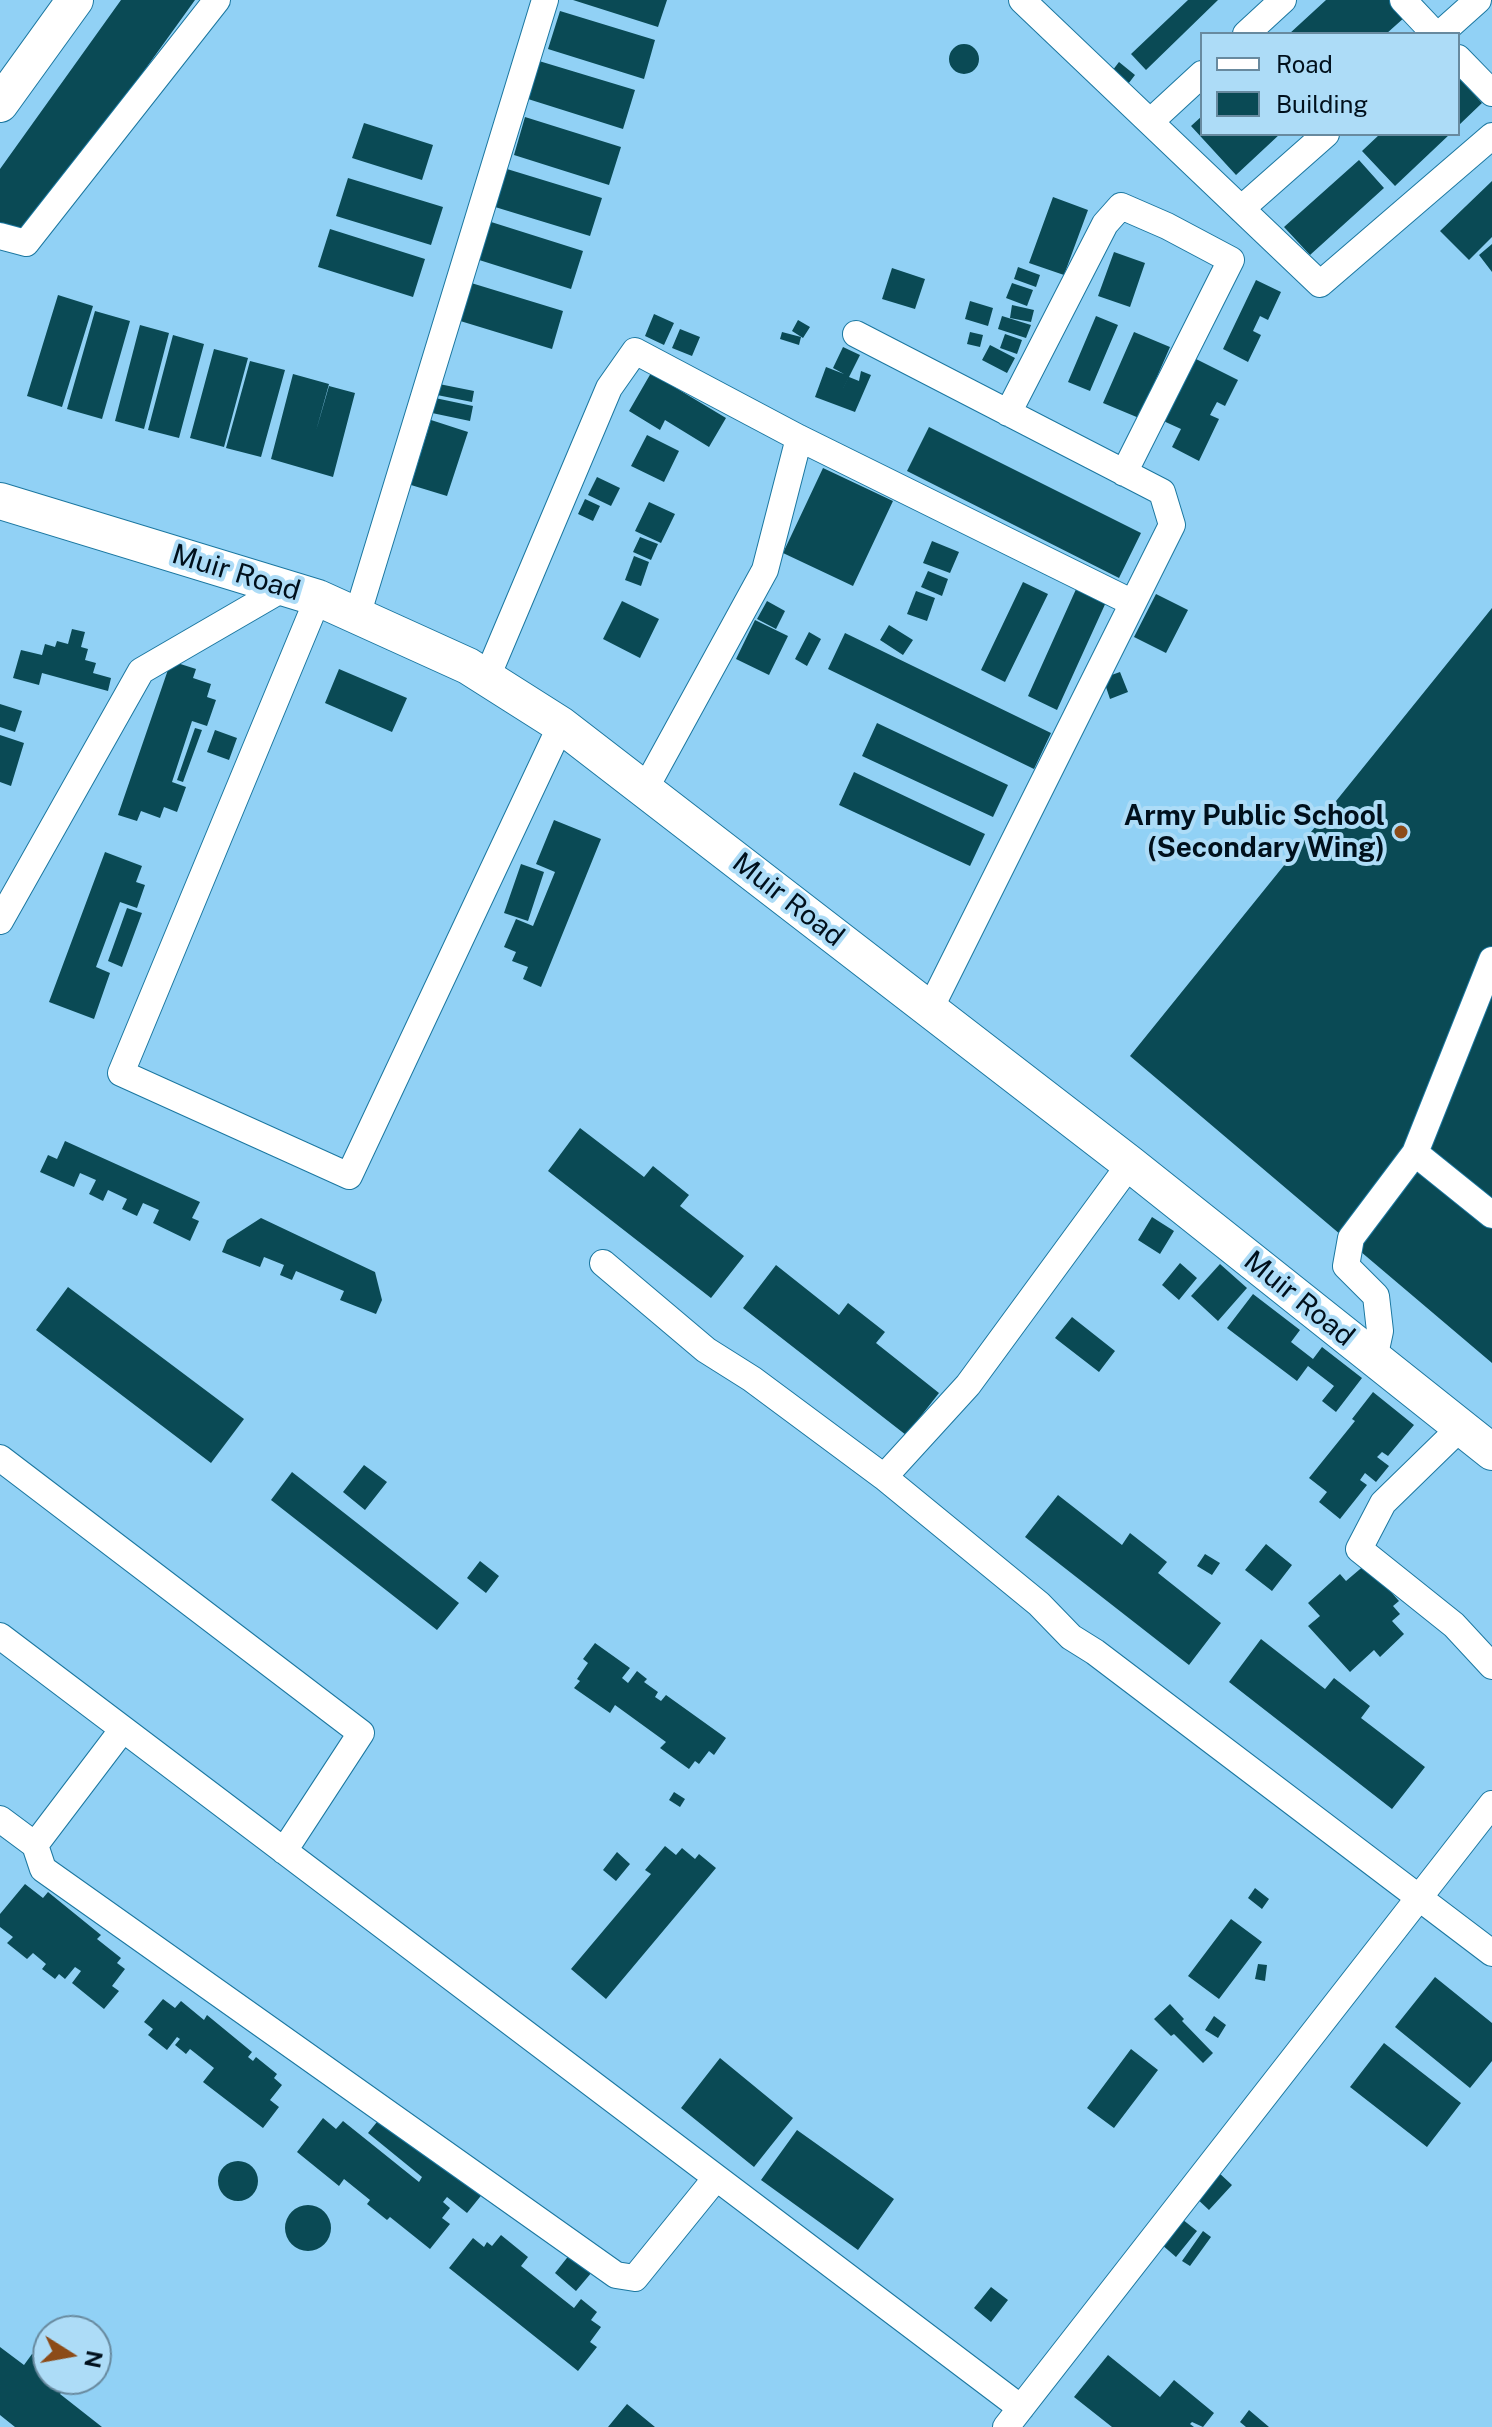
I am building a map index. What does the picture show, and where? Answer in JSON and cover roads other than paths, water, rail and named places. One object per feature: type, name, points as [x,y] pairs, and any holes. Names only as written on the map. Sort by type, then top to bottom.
[{"type":"main road","points":[[0,104],[75,0]]},
{"type":"main road","name":"Muir Road","points":[[0,501],[318,598],[487,677],[561,725],[645,789],[1130,1164],[1492,1452]]},
{"type":"street","points":[[0,236],[26,243],[217,0]]},
{"type":"street","points":[[357,616],[545,0]]},
{"type":"street","points":[[1022,0],[1320,284],[1492,136]]},
{"type":"street","points":[[1248,32],[1283,0]]},
{"type":"street","points":[[1403,0],[1436,32]]},
{"type":"street","points":[[1440,32],[1478,0]]},
{"type":"street","points":[[1460,60],[1492,93]]},
{"type":"street","points":[[1150,122],[1200,76]]},
{"type":"street","points":[[1241,209],[1324,136]]},
{"type":"street","points":[[1008,413],[1105,224],[1121,206],[1167,226],[1231,260],[1124,473]]},
{"type":"street","points":[[856,334],[1162,492],[1172,525],[930,1009]]},
{"type":"street","points":[[487,677],[609,388],[635,351],[799,438],[1133,603]]},
{"type":"street","points":[[645,789],[765,570],[799,438]]},
{"type":"street","points":[[0,921],[141,671],[284,588]]},
{"type":"street","points":[[318,598],[121,1073],[349,1176],[561,725]]},
{"type":"street","points":[[1374,1359],[1380,1331],[1376,1296],[1346,1266],[1351,1238],[1415,1153],[1492,960]]},
{"type":"street","points":[[1415,1153],[1492,1215]]},
{"type":"street","points":[[884,1477],[968,1385],[1130,1164]]},
{"type":"street","points":[[603,1263],[706,1350],[752,1379],[884,1477],[1039,1604],[1071,1637],[1492,1953]]},
{"type":"street","points":[[1460,1428],[1383,1503],[1359,1549],[1454,1625],[1492,1666]]},
{"type":"street","points":[[0,1458],[361,1733],[284,1851]]},
{"type":"street","points":[[0,1636],[716,2178],[1013,2418],[1492,1804]]},
{"type":"street","points":[[35,1845],[123,1729]]},
{"type":"street","points":[[0,1819],[35,1845],[43,1869],[616,2275],[635,2278],[716,2178]]},
{"type":"place","name":"Army Public School (Secondary Wing)","points":[[1401,832]]}]
